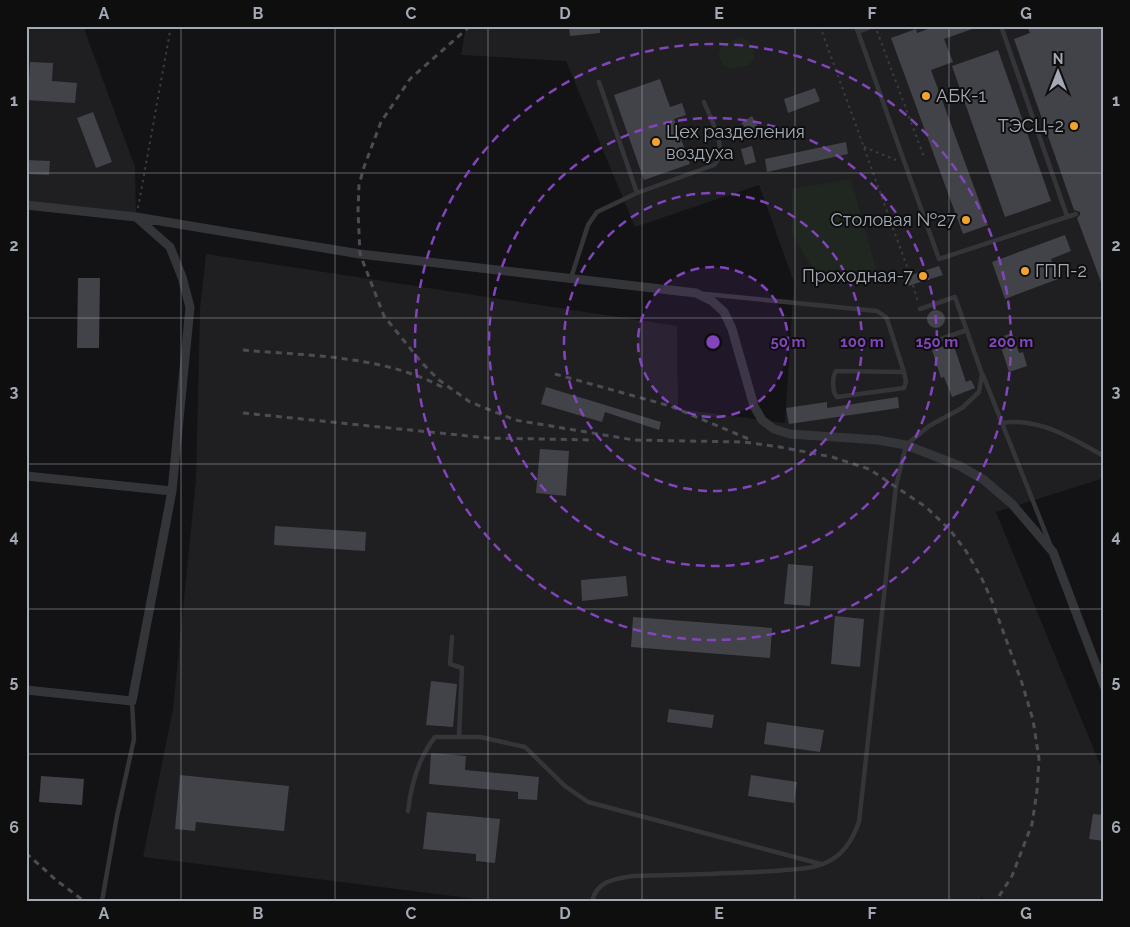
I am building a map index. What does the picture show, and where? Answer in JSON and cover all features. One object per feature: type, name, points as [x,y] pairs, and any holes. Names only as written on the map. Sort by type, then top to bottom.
[{"type":"street","points":[[26,205],[136,217],[360,254],[696,293],[712,301],[724,312],[732,329],[754,406],[762,420],[774,429],[790,434],[878,440],[906,445],[960,466],[984,480],[1012,504],[1053,552],[1104,686]]},
{"type":"street","points":[[26,690],[132,702],[172,491],[190,307],[182,276],[170,247],[136,217]]},
{"type":"street","points":[[26,476],[172,491]]},
{"type":"lane","points":[[856,26],[939,259],[1076,214]]},
{"type":"lane","points":[[858,32],[874,26]]},
{"type":"lane","points":[[1001,26],[1068,216]]},
{"type":"lane","points":[[599,82],[638,193]]},
{"type":"lane","points":[[571,278],[588,225],[597,212],[638,193],[714,165],[719,160],[721,153],[719,142],[704,102]]},
{"type":"lane","points":[[696,293],[877,311],[886,317],[888,322],[904,372],[906,382],[904,388],[837,397],[834,394],[834,374],[836,371],[904,372]]},
{"type":"lane","points":[[920,309],[955,297],[982,374],[1053,552]]},
{"type":"lane","points":[[932,342],[967,330]]},
{"type":"lane","points":[[592,901],[594,892],[603,884],[616,878],[734,874],[803,868],[823,864],[838,855],[851,842],[859,822],[896,486],[906,445],[929,426],[962,408],[980,392],[982,374]]},
{"type":"lane","points":[[1002,423],[1026,422],[1040,424],[1104,456]]},
{"type":"lane","points":[[452,637],[450,664],[462,668],[459,737]]},
{"type":"lane","points":[[102,901],[117,816],[134,738],[132,702]]},
{"type":"lane","points":[[408,811],[411,786],[426,749],[435,737],[480,737],[525,747],[565,786],[588,802],[823,864]]},
{"type":"path","points":[[136,217],[171,26]]},
{"type":"path","points":[[820,26],[910,275]]},
{"type":"path","points":[[874,26],[924,157]]},
{"type":"path","points":[[864,147],[905,164]]},
{"type":"path","points":[[913,285],[920,309]]},
{"type":"shaded area","points":[[26,26],[83,26],[135,167],[136,217],[26,205]]},
{"type":"shaded area","points":[[466,26],[1104,26],[1104,478],[996,512],[1104,774],[1104,901],[983,901],[983,896],[978,901],[492,901],[143,857],[173,709],[196,479],[200,309],[206,254],[677,326],[678,409],[785,423],[794,282],[759,185],[635,227],[566,61],[461,55]]},
{"type":"shaded area","points":[[743,37],[752,46],[754,59],[749,65],[729,69],[719,58],[721,48],[730,41]]},
{"type":"shaded area","points":[[851,179],[877,273],[845,272],[818,277],[792,235],[792,189]]},
{"type":"building","points":[[569,26],[600,26],[600,33],[570,36]]},
{"type":"building","name":"АБК-1","points":[[936,26],[978,27],[944,39],[953,62],[931,70],[988,225],[963,234],[891,38],[916,29],[917,33]]},
{"type":"building","name":"ТЭСЦ-2","points":[[1027,26],[1104,26],[1104,290],[1077,218],[1080,212],[1074,210],[1014,39],[1030,33]]},
{"type":"building","points":[[998,50],[1051,201],[1005,217],[952,66]]},
{"type":"building","points":[[30,62],[53,63],[52,81],[77,83],[75,103],[26,100],[26,80],[29,80]]},
{"type":"building","name":"Цех разделения воздуха","points":[[660,79],[670,107],[682,103],[686,115],[674,119],[690,164],[644,180],[614,95]]},
{"type":"building","points":[[815,88],[820,101],[788,113],[784,99]]},
{"type":"building","points":[[93,112],[112,162],[96,168],[77,118]]},
{"type":"building","points":[[752,116],[760,130],[745,136],[746,128],[741,123]]},
{"type":"building","points":[[846,142],[848,154],[767,172],[765,159]]},
{"type":"building","points":[[752,146],[756,162],[745,165],[741,149]]},
{"type":"building","points":[[26,160],[50,161],[49,175],[26,174]]},
{"type":"building","name":"ГПП-2","points":[[1065,235],[1071,251],[1051,259],[1058,279],[1005,299],[992,262]]},
{"type":"building","name":"Проходная-7","points":[[939,266],[943,275],[908,286],[905,277]]},
{"type":"building","points":[[78,278],[100,278],[99,348],[77,348]]},
{"type":"building","points":[[936,310],[942,313],[945,319],[942,325],[936,328],[930,325],[927,319],[930,313]]},
{"type":"building","points":[[1012,333],[1019,353],[1023,352],[1027,366],[1009,372],[998,338]]},
{"type":"building","points":[[953,343],[966,382],[971,380],[975,388],[952,397],[944,377],[941,378],[932,350]]},
{"type":"building","points":[[546,387],[661,422],[659,430],[605,412],[602,422],[541,404]]},
{"type":"building","points":[[898,397],[899,408],[789,424],[786,408],[827,402],[827,408]]},
{"type":"building","points":[[540,449],[569,451],[566,496],[536,493]]},
{"type":"building","points":[[275,526],[366,532],[365,551],[274,545]]},
{"type":"building","points":[[788,564],[813,566],[810,606],[784,604]]},
{"type":"building","points":[[626,576],[628,596],[582,601],[581,580]]},
{"type":"building","points":[[835,616],[864,619],[860,667],[831,664]]},
{"type":"building","points":[[633,617],[772,628],[770,658],[631,647]]},
{"type":"building","points":[[431,681],[457,684],[453,727],[426,725]]},
{"type":"building","points":[[669,709],[714,715],[712,728],[667,722]]},
{"type":"building","points":[[767,722],[824,730],[820,752],[764,744]]},
{"type":"building","points":[[431,753],[466,756],[465,770],[539,777],[537,800],[518,799],[518,792],[429,784]]},
{"type":"building","points":[[180,775],[289,786],[284,831],[196,822],[195,831],[175,829]]},
{"type":"building","points":[[751,775],[797,782],[794,803],[748,796]]},
{"type":"building","points":[[41,776],[84,779],[82,805],[39,802]]},
{"type":"building","points":[[427,812],[500,819],[495,863],[476,861],[476,854],[423,849]]},
{"type":"building","points":[[1093,814],[1104,815],[1104,841],[1089,839]]},
{"type":"railway","points":[[470,26],[410,79],[381,122],[364,167],[359,185],[360,254],[384,316],[422,363],[439,380],[470,402],[515,420],[634,440],[743,442],[832,457],[869,469],[926,507],[950,530],[966,551],[982,579],[1022,683],[1033,720],[1039,759],[1032,824],[1012,876],[996,901]]},
{"type":"railway","points":[[243,350],[319,356],[370,363],[419,376],[442,387]]},
{"type":"railway","points":[[555,374],[670,406],[751,440]]},
{"type":"railway","points":[[243,413],[488,438],[594,440]]},
{"type":"railway","points":[[26,853],[56,880],[84,901]]},
{"type":"place","name":"АБК-1","points":[[926,96]]},
{"type":"place","name":"ТЭСЦ-2","points":[[1074,126]]},
{"type":"place","name":"Цех разделения воздуха","points":[[656,142]]},
{"type":"place","name":"Столовая №27","points":[[966,220]]},
{"type":"place","name":"ГПП-2","points":[[1025,271]]},
{"type":"place","name":"Проходная-7","points":[[923,276]]}]
